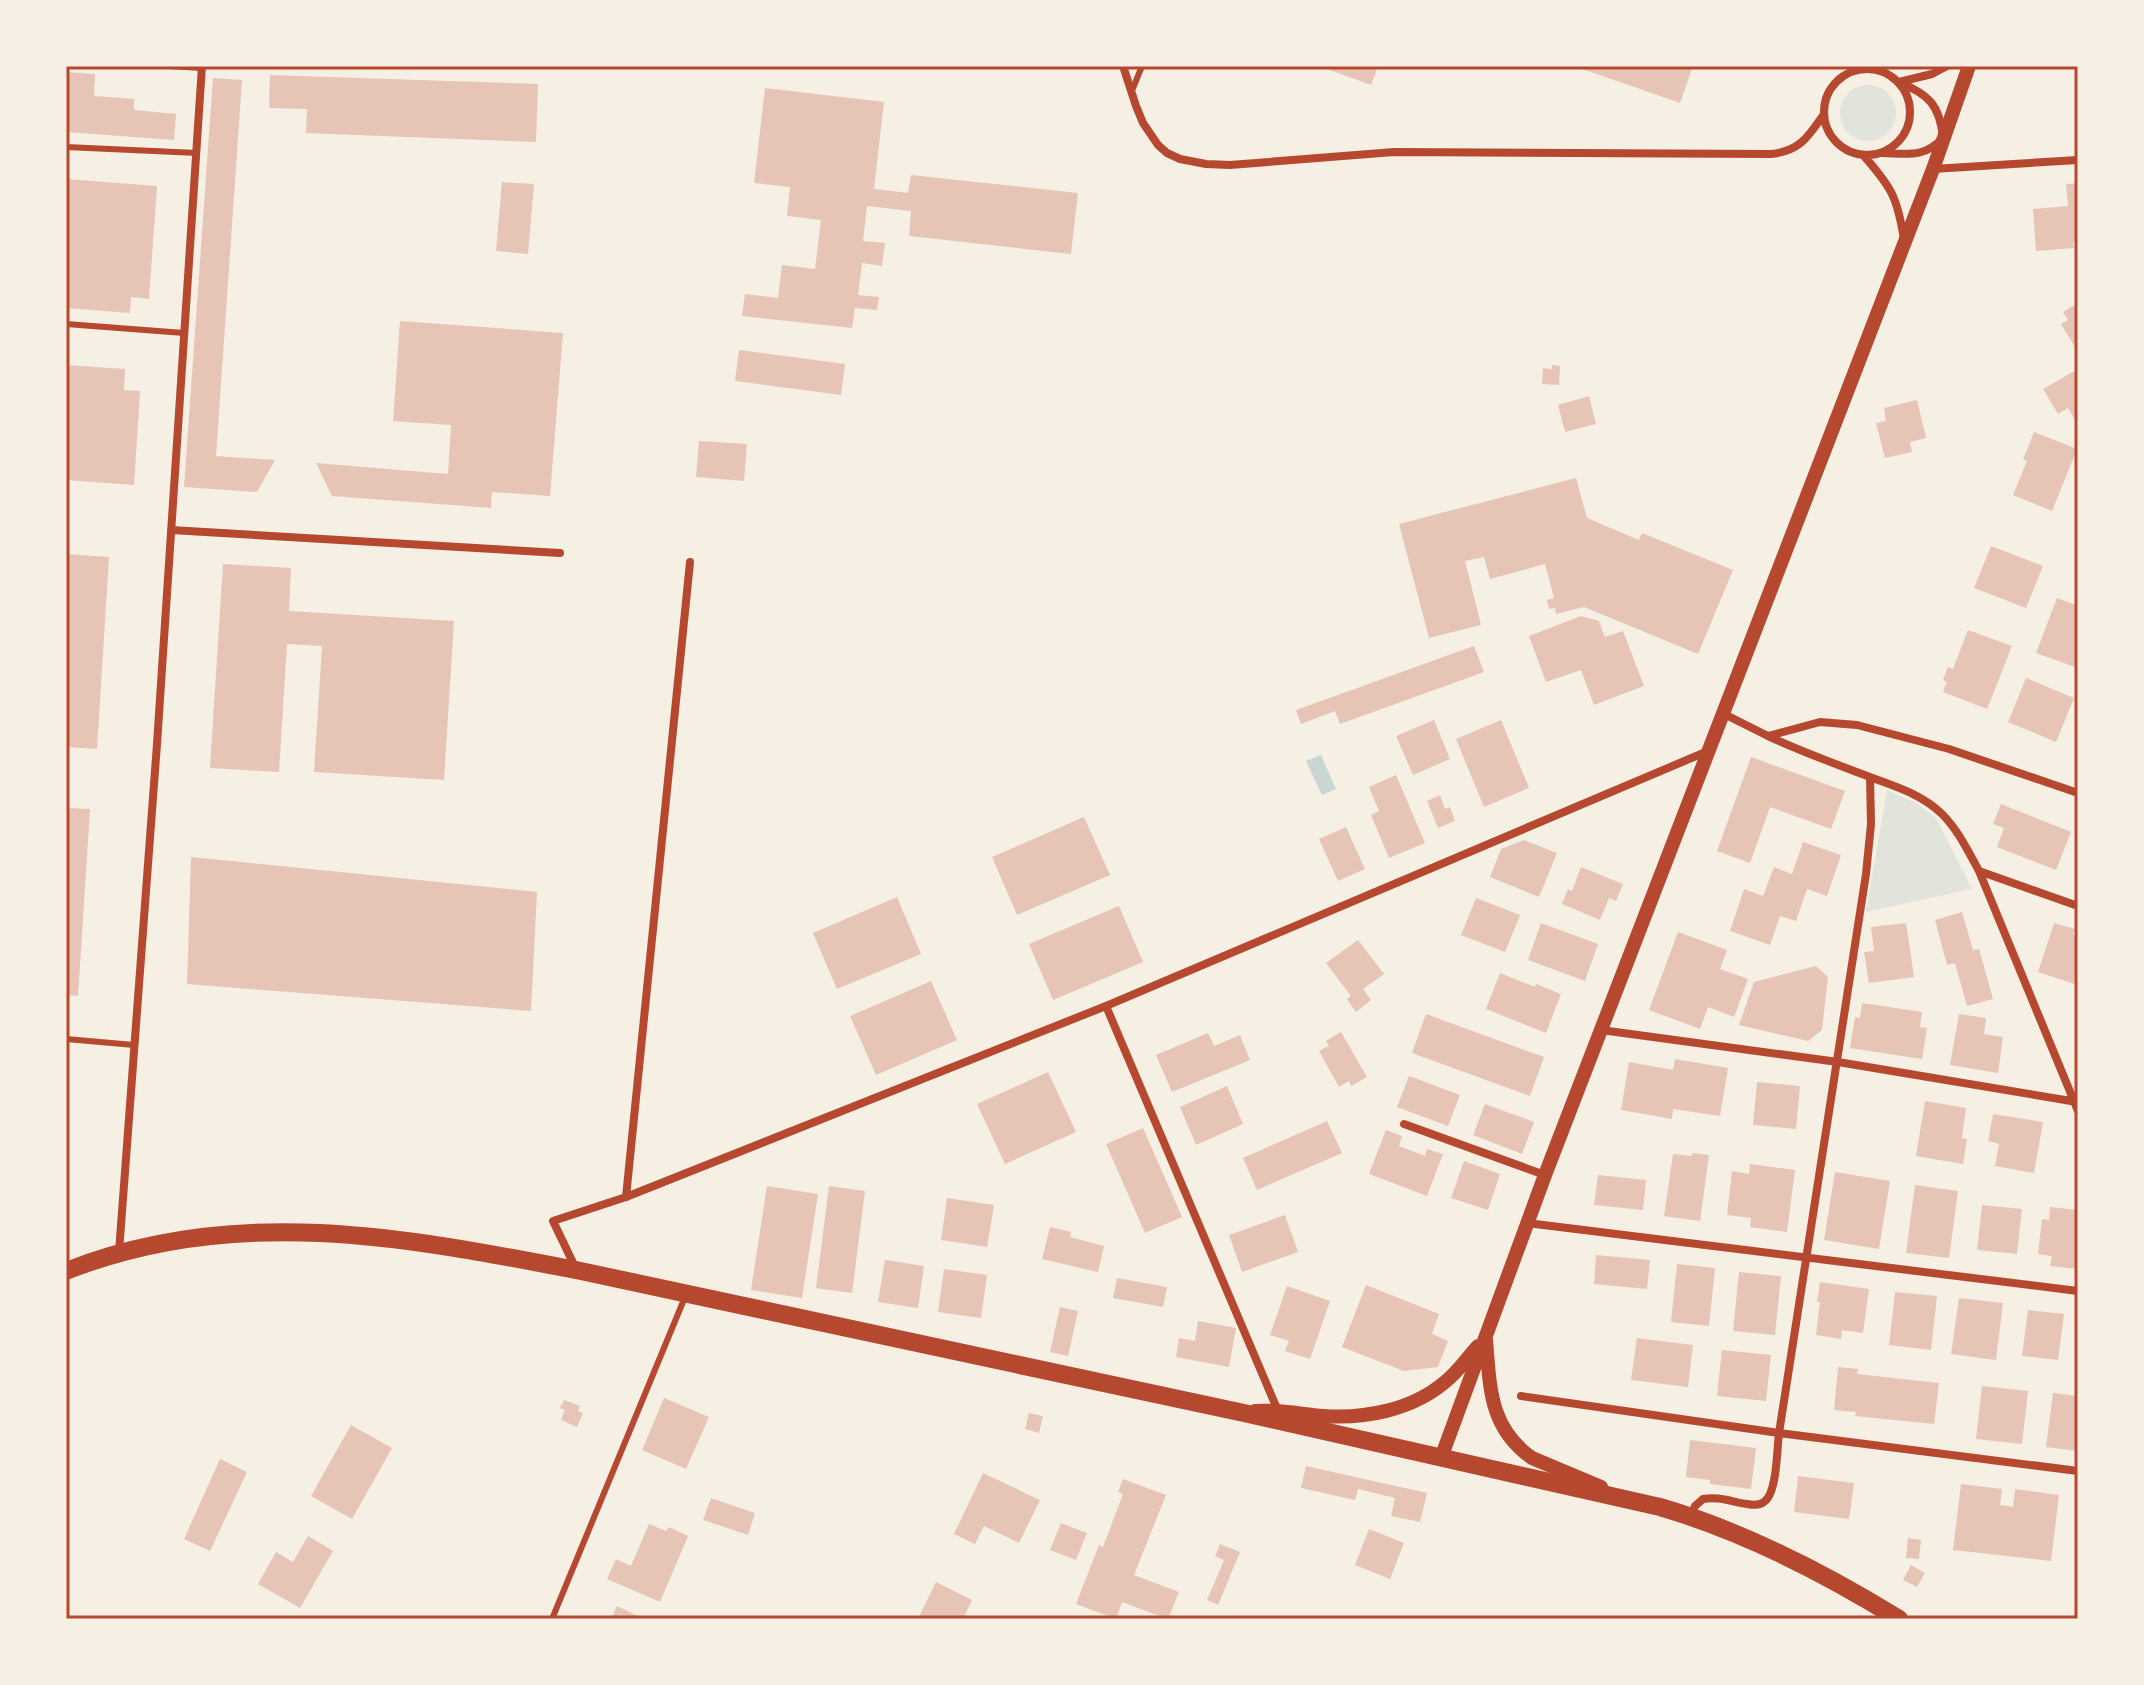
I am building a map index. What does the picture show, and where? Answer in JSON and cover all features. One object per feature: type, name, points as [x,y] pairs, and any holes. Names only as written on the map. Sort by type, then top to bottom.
[{"type":"main road","points":[[66,1271],[119,1253],[180,1239],[243,1232],[304,1231],[395,1238],[472,1250],[1244,1413],[1629,1499],[1728,1529],[1770,1548],[1899,1619]]},
{"type":"street","points":[[1123,66],[1143,123],[1158,145],[1180,159],[1218,165],[1394,152],[1783,153],[1798,146],[1824,114]]},
{"type":"street","points":[[1842,66],[1825,102],[1824,114],[1832,138],[1841,147],[1864,156],[1923,153],[1943,138]]},
{"type":"street","points":[[1899,82],[1932,74],[1947,66]]},
{"type":"street","points":[[1441,1458],[1545,1175],[1933,169],[1969,66]]},
{"type":"street","points":[[119,1253],[202,67]]},
{"type":"street","points":[[1837,81],[1859,70],[1880,69],[1930,100],[1938,114],[1943,138]]},
{"type":"street","points":[[1883,153],[1905,135],[1910,122],[1911,108],[1899,82]]},
{"type":"street","points":[[1864,156],[1895,197],[1904,239]]},
{"type":"street","points":[[1933,169],[2078,160]]},
{"type":"street","points":[[171,530],[560,553]]},
{"type":"street","points":[[626,1197],[690,562]]},
{"type":"street","points":[[1722,713],[1813,756],[1908,792],[1935,808],[1955,830],[1979,871],[2078,1111]]},
{"type":"street","points":[[1768,736],[1820,722],[1857,725],[1929,743],[2078,793]]},
{"type":"street","points":[[576,1270],[553,1221],[626,1197],[1106,1006],[1708,751]]},
{"type":"street","points":[[1691,1516],[1695,1506],[1703,1499],[1724,1498],[1752,1505],[1768,1499],[1772,1488],[1867,862],[1871,824],[1870,777]]},
{"type":"street","points":[[1979,871],[2078,906]]},
{"type":"street","points":[[1106,1006],[1278,1411]]},
{"type":"street","points":[[1601,1030],[1838,1062],[2076,1102]]},
{"type":"street","points":[[1404,1124],[1545,1175]]},
{"type":"street","points":[[1527,1223],[2078,1291]]},
{"type":"street","points":[[1244,1413],[1278,1411],[1352,1416],[1405,1405],[1430,1394],[1443,1384],[1486,1336]]},
{"type":"street","points":[[1486,1336],[1492,1400],[1501,1424],[1513,1442],[1521,1451],[1546,1465],[1629,1499]]},
{"type":"street","points":[[1521,1396],[2078,1471]]},
{"type":"lane","points":[[169,66],[202,67]]},
{"type":"lane","points":[[1131,93],[1142,66]]},
{"type":"lane","points":[[66,147],[197,153]]},
{"type":"lane","points":[[66,324],[184,333]]},
{"type":"lane","points":[[66,1039],[134,1045]]},
{"type":"lane","points":[[552,1619],[686,1293]]},
{"type":"shaded area","points":[[1868,85],[1888,93],[1896,113],[1888,133],[1868,141],[1848,133],[1840,113],[1848,93]]},
{"type":"shaded area","points":[[1321,755],[1336,789],[1322,795],[1306,761]]},
{"type":"shaded area","points":[[1887,790],[1916,803],[1936,818],[1972,889],[1866,912]]},
{"type":"building","points":[[1319,66],[1378,66],[1371,85]]},
{"type":"building","points":[[1574,66],[1693,66],[1680,103]]},
{"type":"building","points":[[66,72],[95,74],[94,96],[134,99],[134,110],[176,114],[174,140],[66,132]]},
{"type":"building","points":[[270,75],[538,84],[536,142],[306,133],[307,109],[269,108]]},
{"type":"building","points":[[213,78],[242,80],[216,456],[275,460],[257,492],[184,487]]},
{"type":"building","points":[[765,88],[884,102],[874,189],[908,193],[911,175],[1078,193],[1071,254],[909,236],[911,211],[867,206],[863,241],[885,243],[882,266],[862,263],[858,295],[879,297],[877,310],[855,308],[852,328],[742,316],[745,294],[778,298],[782,265],[815,269],[821,220],[787,216],[790,187],[754,183]]},
{"type":"building","points":[[66,179],[157,186],[149,299],[131,297],[130,313],[66,308]]},
{"type":"building","points":[[502,182],[534,184],[528,254],[496,251]]},
{"type":"building","points":[[2078,183],[2078,242],[2073,242],[2074,248],[2036,251],[2033,209],[2068,206],[2066,184]]},
{"type":"building","points":[[2078,303],[2078,352],[2061,324],[2068,320],[2063,312]]},
{"type":"building","points":[[400,321],[563,333],[550,496],[492,492],[491,508],[332,496],[316,463],[448,474],[451,425],[393,421]]},
{"type":"building","points":[[739,350],[845,364],[841,395],[735,381]]},
{"type":"building","points":[[66,365],[125,369],[124,390],[140,391],[134,485],[66,480]]},
{"type":"building","points":[[1552,365],[1560,366],[1559,385],[1542,384],[1543,368],[1552,369]]},
{"type":"building","points":[[2078,369],[2078,418],[2075,420],[2068,408],[2058,414],[2043,389]]},
{"type":"building","points":[[1589,396],[1596,424],[1565,432],[1558,405]]},
{"type":"building","points":[[1917,400],[1926,438],[1910,442],[1912,452],[1885,458],[1876,423],[1886,421],[1884,408]]},
{"type":"building","points":[[2034,432],[2077,449],[2052,511],[2013,495],[2027,461],[2023,460]]},
{"type":"building","points":[[699,441],[747,444],[744,481],[696,477]]},
{"type":"building","points":[[1576,478],[1587,518],[1639,540],[1642,533],[1733,570],[1698,654],[1584,607],[1556,614],[1555,608],[1549,609],[1547,600],[1554,598],[1545,564],[1490,579],[1484,557],[1465,561],[1481,625],[1429,638],[1399,524]]},
{"type":"building","points":[[1991,546],[2043,566],[2026,608],[1974,588]]},
{"type":"building","points":[[66,554],[109,557],[97,749],[66,747]]},
{"type":"building","points":[[223,564],[291,568],[289,611],[454,621],[444,780],[314,772],[322,646],[287,644],[279,772],[210,768]]},
{"type":"building","points":[[2057,598],[2078,606],[2078,668],[2036,653]]},
{"type":"building","points":[[1581,616],[1599,621],[1605,637],[1623,631],[1644,686],[1594,705],[1581,670],[1546,682],[1529,636]]},
{"type":"building","points":[[1968,630],[2012,646],[1987,709],[1943,692],[1948,667],[1953,669]]},
{"type":"building","points":[[1474,646],[1484,672],[1340,724],[1335,711],[1301,724],[1296,710]]},
{"type":"building","points":[[2026,678],[2074,698],[2056,742],[2008,722]]},
{"type":"building","points":[[1434,720],[1450,759],[1413,775],[1396,736]]},
{"type":"building","points":[[1501,720],[1529,788],[1484,807],[1456,739]]},
{"type":"building","points":[[1751,757],[1845,791],[1831,829],[1770,807],[1750,863],[1717,851]]},
{"type":"building","points":[[1396,775],[1425,843],[1389,858],[1371,815],[1379,811],[1369,787]]},
{"type":"building","points":[[1440,795],[1445,809],[1450,807],[1455,821],[1438,828],[1427,801]]},
{"type":"building","points":[[2001,804],[2071,832],[2056,870],[1997,847],[2004,828],[1993,824]]},
{"type":"building","points":[[66,808],[90,809],[78,996],[66,995]]},
{"type":"building","points":[[1084,817],[1110,875],[1017,915],[992,857]]},
{"type":"building","points":[[1346,827],[1365,869],[1338,881],[1319,839]]},
{"type":"building","points":[[1524,840],[1557,853],[1539,897],[1490,877],[1501,849]]},
{"type":"building","points":[[1803,842],[1841,855],[1827,896],[1807,889],[1796,921],[1780,916],[1770,945],[1730,931],[1744,889],[1763,896],[1774,867],[1792,874]]},
{"type":"building","points":[[191,857],[537,892],[531,1011],[187,984]]},
{"type":"building","points":[[1581,867],[1623,884],[1616,901],[1609,898],[1600,920],[1562,904],[1568,889],[1572,891]]},
{"type":"building","points":[[897,897],[921,954],[837,989],[813,933]]},
{"type":"building","points":[[1476,898],[1520,915],[1505,952],[1461,935]]},
{"type":"building","points":[[1119,906],[1143,962],[1053,1000],[1029,944]]},
{"type":"building","points":[[1962,912],[1973,950],[1979,949],[1993,999],[1967,1006],[1955,963],[1947,965],[1935,920]]},
{"type":"building","points":[[1541,923],[1598,944],[1585,981],[1528,960]]},
{"type":"building","points":[[1906,923],[1914,977],[1869,983],[1864,952],[1874,951],[1871,927]]},
{"type":"building","points":[[2054,923],[2075,929],[2073,935],[2078,936],[2078,985],[2038,972]]},
{"type":"building","points":[[1678,932],[1727,950],[1720,969],[1748,979],[1734,1017],[1708,1007],[1700,1029],[1649,1010]]},
{"type":"building","points":[[1358,940],[1384,974],[1363,989],[1371,1000],[1356,1012],[1347,999],[1351,996],[1326,963]]},
{"type":"building","points":[[1816,966],[1828,977],[1822,1030],[1808,1041],[1739,1025],[1754,982]]},
{"type":"building","points":[[1500,973],[1561,994],[1546,1033],[1486,1009]]},
{"type":"building","points":[[931,981],[957,1040],[876,1075],[850,1016]]},
{"type":"building","points":[[1862,1003],[1922,1012],[1920,1027],[1927,1028],[1922,1059],[1850,1048],[1855,1017],[1860,1018]]},
{"type":"building","points":[[1426,1014],[1544,1057],[1530,1096],[1412,1053]]},
{"type":"building","points":[[1959,1014],[1986,1018],[1984,1034],[2003,1037],[1998,1073],[1950,1065]]},
{"type":"building","points":[[1341,1032],[1367,1077],[1351,1086],[1349,1081],[1339,1087],[1319,1051],[1329,1046],[1326,1041]]},
{"type":"building","points":[[1208,1033],[1214,1046],[1240,1035],[1250,1060],[1172,1092],[1156,1055]]},
{"type":"building","points":[[1675,1059],[1728,1068],[1720,1116],[1673,1109],[1672,1119],[1621,1110],[1629,1062],[1673,1070]]},
{"type":"building","points":[[1048,1072],[1076,1132],[1005,1164],[977,1104]]},
{"type":"building","points":[[1409,1076],[1460,1095],[1448,1126],[1397,1107]]},
{"type":"building","points":[[1757,1082],[1800,1086],[1796,1129],[1753,1125]]},
{"type":"building","points":[[1227,1086],[1243,1124],[1196,1145],[1180,1107]]},
{"type":"building","points":[[1925,1101],[1966,1108],[1962,1138],[1967,1139],[1963,1164],[1916,1156]]},
{"type":"building","points":[[1485,1104],[1534,1122],[1522,1154],[1473,1135]]},
{"type":"building","points":[[1993,1114],[2043,1122],[2034,1173],[1995,1166],[1999,1144],[1988,1141]]},
{"type":"building","points":[[1327,1121],[1342,1153],[1257,1190],[1243,1158]]},
{"type":"building","points":[[1143,1128],[1182,1217],[1145,1233],[1106,1144]]},
{"type":"building","points":[[1386,1130],[1402,1136],[1399,1146],[1425,1156],[1427,1149],[1443,1154],[1427,1196],[1369,1174]]},
{"type":"building","points":[[1692,1153],[1709,1155],[1700,1221],[1664,1216],[1673,1154],[1692,1156]]},
{"type":"building","points":[[1464,1161],[1500,1174],[1488,1210],[1451,1198]]},
{"type":"building","points":[[1750,1164],[1795,1170],[1787,1232],[1750,1227],[1751,1218],[1727,1215],[1732,1171],[1749,1174]]},
{"type":"building","points":[[1835,1172],[1890,1181],[1879,1249],[1824,1240]]},
{"type":"building","points":[[1598,1175],[1646,1180],[1643,1210],[1594,1205]]},
{"type":"building","points":[[1915,1185],[1958,1191],[1949,1258],[1906,1253]]},
{"type":"building","points":[[767,1186],[818,1194],[802,1298],[751,1290]]},
{"type":"building","points":[[829,1186],[865,1191],[852,1293],[816,1288]]},
{"type":"building","points":[[947,1198],[994,1205],[987,1247],[941,1240]]},
{"type":"building","points":[[1982,1205],[2022,1209],[2017,1254],[1977,1250]]},
{"type":"building","points":[[2050,1207],[2078,1210],[2078,1269],[2050,1266],[2052,1256],[2038,1254],[2042,1219],[2049,1220]]},
{"type":"building","points":[[1285,1215],[1298,1252],[1242,1272],[1229,1235]]},
{"type":"building","points":[[1050,1227],[1071,1232],[1070,1237],[1104,1246],[1098,1272],[1042,1259]]},
{"type":"building","points":[[1596,1255],[1650,1260],[1647,1289],[1594,1284]]},
{"type":"building","points":[[885,1260],[924,1266],[918,1308],[878,1302]]},
{"type":"building","points":[[1677,1264],[1715,1268],[1709,1326],[1671,1322]]},
{"type":"building","points":[[944,1269],[987,1275],[981,1318],[938,1312]]},
{"type":"building","points":[[1739,1272],[1781,1276],[1775,1335],[1733,1331]]},
{"type":"building","points":[[1117,1278],[1167,1287],[1163,1307],[1113,1298]]},
{"type":"building","points":[[1820,1282],[1869,1289],[1863,1333],[1842,1330],[1841,1339],[1816,1335]]},
{"type":"building","points":[[1366,1285],[1439,1314],[1432,1334],[1448,1341],[1438,1367],[1404,1371],[1342,1347]]},
{"type":"building","points":[[1287,1286],[1330,1301],[1310,1359],[1285,1351],[1289,1341],[1270,1335]]},
{"type":"building","points":[[1895,1292],[1937,1296],[1931,1350],[1889,1345]]},
{"type":"building","points":[[1959,1298],[2003,1303],[1996,1360],[1951,1354]]},
{"type":"building","points":[[1060,1307],[1078,1311],[1068,1356],[1050,1352]]},
{"type":"building","points":[[2028,1310],[2064,1314],[2058,1360],[2022,1356]]},
{"type":"building","points":[[1198,1321],[1236,1328],[1229,1367],[1176,1357],[1179,1338],[1195,1341]]},
{"type":"building","points":[[1637,1338],[1693,1345],[1688,1387],[1631,1380]]},
{"type":"building","points":[[1722,1350],[1771,1355],[1766,1401],[1717,1396]]},
{"type":"building","points":[[1838,1367],[1858,1369],[1857,1374],[1939,1383],[1934,1424],[1855,1416],[1856,1412],[1834,1410]]},
{"type":"building","points":[[1982,1386],[2028,1391],[2022,1444],[1976,1439]]},
{"type":"building","points":[[2053,1393],[2078,1396],[2078,1451],[2046,1447]]},
{"type":"building","points":[[664,1398],[709,1417],[686,1469],[642,1450]]},
{"type":"building","points":[[564,1400],[580,1406],[578,1411],[583,1413],[577,1427],[561,1420],[565,1410],[560,1408]]},
{"type":"building","points":[[1029,1413],[1043,1416],[1039,1433],[1025,1429]]},
{"type":"building","points":[[351,1425],[392,1448],[352,1519],[311,1496]]},
{"type":"building","points":[[1690,1440],[1756,1448],[1751,1489],[1710,1484],[1710,1480],[1686,1477]]},
{"type":"building","points":[[220,1459],[247,1472],[210,1551],[184,1539]]},
{"type":"building","points":[[1306,1466],[1427,1493],[1420,1522],[1391,1516],[1395,1498],[1358,1489],[1355,1500],[1301,1488]]},
{"type":"building","points":[[983,1473],[1040,1500],[1019,1543],[984,1526],[975,1544],[954,1534]]},
{"type":"building","points":[[1798,1476],[1854,1483],[1849,1519],[1794,1512]]},
{"type":"building","points":[[1123,1479],[1166,1495],[1134,1575],[1179,1592],[1168,1619],[1122,1602],[1116,1619],[1076,1604],[1099,1545],[1103,1547],[1123,1494],[1118,1492]]},
{"type":"building","points":[[1961,1484],[2002,1489],[2000,1505],[2013,1507],[2015,1489],[2059,1495],[2051,1561],[1953,1550]]},
{"type":"building","points":[[711,1498],[755,1513],[748,1535],[703,1520]]},
{"type":"building","points":[[1061,1523],[1087,1533],[1076,1560],[1050,1550]]},
{"type":"building","points":[[649,1524],[666,1531],[669,1527],[688,1536],[660,1602],[607,1579],[616,1559],[631,1566]]},
{"type":"building","points":[[1369,1529],[1404,1543],[1390,1579],[1355,1565]]},
{"type":"building","points":[[308,1536],[333,1551],[300,1608],[258,1584],[276,1552],[293,1562]]},
{"type":"building","points":[[1908,1538],[1921,1540],[1919,1559],[1906,1558]]},
{"type":"building","points":[[1220,1544],[1240,1552],[1218,1605],[1207,1600],[1224,1560],[1215,1556]]},
{"type":"building","points":[[1911,1565],[1925,1573],[1917,1587],[1903,1580]]},
{"type":"building","points":[[936,1582],[972,1600],[963,1619],[918,1619]]},
{"type":"building","points":[[617,1606],[644,1619],[611,1619]]}]
